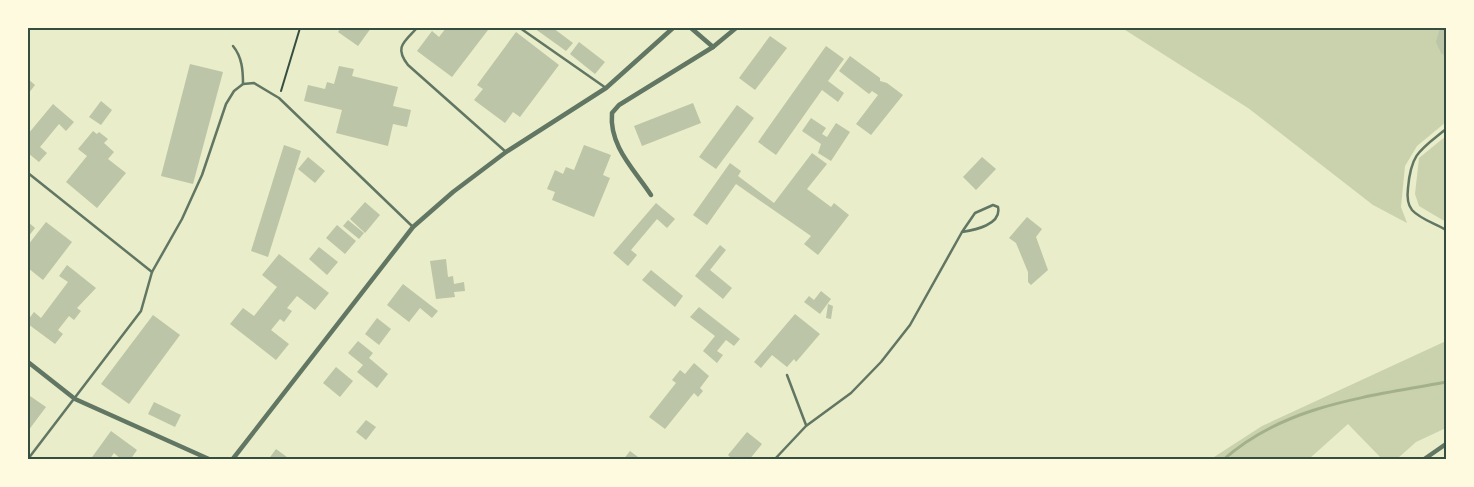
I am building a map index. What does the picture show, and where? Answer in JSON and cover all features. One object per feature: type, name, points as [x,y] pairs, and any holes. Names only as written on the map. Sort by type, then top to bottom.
[{"type":"street","points":[[232,460],[413,227],[453,192],[506,152],[606,88],[673,28]]},
{"type":"street","points":[[691,28],[713,47]]},
{"type":"street","points":[[651,194],[616,144],[612,132],[612,113],[619,105],[713,47],[736,28]]},
{"type":"street","points":[[28,362],[74,399],[211,460]]},
{"type":"street","points":[[1423,460],[1446,444]]},
{"type":"lane","points":[[417,28],[402,44],[401,57],[506,152]]},
{"type":"lane","points":[[520,28],[606,88]]},
{"type":"lane","points":[[234,46],[243,68],[243,84]]},
{"type":"lane","points":[[28,459],[141,311],[152,272],[182,219],[202,175],[226,104],[234,91],[243,84],[254,83],[278,98],[413,227]]},
{"type":"lane","points":[[1446,129],[1415,155],[1411,164],[1408,205],[1414,212],[1446,230]]},
{"type":"lane","points":[[28,173],[152,272]]},
{"type":"lane","points":[[774,460],[806,426],[851,393],[885,356],[910,325],[962,232],[975,214],[993,205],[998,207],[999,215],[995,221],[973,230],[962,232]]},
{"type":"lane","points":[[787,375],[806,426]]},
{"type":"path","points":[[278,98],[300,28]]},
{"type":"green space","points":[[1122,28],[1446,28],[1446,122],[1417,146],[1405,166],[1401,207],[1407,223],[1373,205],[1248,108]]},
{"type":"green space","points":[[1446,136],[1446,222],[1419,206],[1415,194],[1419,158]]},
{"type":"green space","points":[[1446,341],[1446,428],[1416,442],[1397,459],[1382,459],[1348,424],[1309,459],[1211,459],[1262,426]]},
{"type":"building","points":[[341,28],[371,28],[358,46],[338,32]]},
{"type":"building","points":[[446,28],[484,28],[488,30],[452,77],[417,51],[432,31],[439,37]]},
{"type":"building","points":[[534,28],[553,28],[573,43],[566,51]]},
{"type":"building","points":[[1440,28],[1446,28],[1446,57],[1441,53],[1436,42]]},
{"type":"building","points":[[516,32],[559,65],[520,117],[513,112],[505,123],[474,100],[483,89],[477,85]]},
{"type":"building","points":[[770,36],[787,48],[755,90],[739,78]]},
{"type":"building","points":[[579,42],[605,62],[595,74],[570,54]]},
{"type":"building","points":[[826,46],[844,59],[828,81],[844,93],[838,102],[822,90],[776,155],[758,142]]},
{"type":"building","points":[[850,56],[880,78],[880,81],[887,83],[903,95],[871,135],[856,124],[878,95],[872,91],[869,94],[839,71]]},
{"type":"building","points":[[190,64],[223,72],[193,184],[161,176]]},
{"type":"building","points":[[339,66],[354,69],[352,76],[398,87],[393,106],[411,110],[407,127],[393,124],[388,146],[336,133],[342,110],[304,101],[308,85],[325,89],[327,82],[334,84]]},
{"type":"building","points":[[28,79],[35,85],[28,94]]},
{"type":"building","points":[[101,101],[112,110],[101,125],[89,117]]},
{"type":"building","points":[[693,103],[701,123],[642,146],[634,126]]},
{"type":"building","points":[[53,104],[74,122],[66,131],[59,124],[40,147],[47,153],[39,162],[28,153],[28,134]]},
{"type":"building","points":[[737,105],[754,118],[716,169],[699,157]]},
{"type":"building","points":[[811,118],[826,128],[822,134],[827,137],[836,123],[850,132],[831,161],[818,153],[821,144],[802,131]]},
{"type":"building","points":[[93,131],[97,134],[99,132],[108,139],[104,143],[114,152],[108,159],[126,173],[97,208],[66,182],[87,156],[78,149]]},
{"type":"building","points":[[284,145],[301,151],[268,257],[251,251]]},
{"type":"building","points":[[584,145],[611,155],[603,175],[610,178],[594,217],[552,200],[555,192],[547,189],[555,170],[563,174],[566,167],[574,170]]},
{"type":"building","points":[[812,153],[827,164],[807,189],[831,207],[834,203],[849,215],[818,255],[804,244],[811,236],[736,184],[707,225],[693,215],[730,163],[741,171],[738,176],[774,203]]},
{"type":"building","points":[[308,157],[325,171],[315,183],[298,169]]},
{"type":"building","points":[[982,157],[996,169],[976,190],[963,177]]},
{"type":"building","points":[[365,202],[380,215],[365,233],[350,219]]},
{"type":"building","points":[[656,203],[675,219],[667,228],[657,219],[631,250],[637,255],[628,266],[613,253]]},
{"type":"building","points":[[1027,217],[1042,229],[1036,237],[1048,270],[1031,285],[1028,282],[1028,272],[1016,243],[1009,238]]},
{"type":"building","points":[[348,220],[364,233],[359,239],[343,226]]},
{"type":"building","points":[[28,222],[35,228],[28,237]]},
{"type":"building","points":[[46,222],[72,242],[43,280],[28,268],[28,245]]},
{"type":"building","points":[[337,225],[356,241],[345,254],[326,238]]},
{"type":"building","points":[[720,245],[726,250],[710,270],[732,288],[723,299],[695,276]]},
{"type":"building","points":[[319,247],[338,262],[327,275],[309,259]]},
{"type":"building","points":[[279,254],[329,293],[315,310],[297,296],[287,308],[292,311],[284,322],[280,319],[271,330],[289,344],[276,360],[230,324],[243,308],[254,316],[277,287],[262,275]]},
{"type":"building","points":[[446,259],[448,277],[453,276],[454,284],[464,282],[465,291],[454,292],[455,297],[436,299],[430,261]]},
{"type":"building","points":[[67,265],[96,288],[77,308],[81,311],[74,320],[69,316],[58,330],[63,334],[55,344],[28,324],[28,320],[34,312],[41,318],[68,282],[59,276]]},
{"type":"building","points":[[651,270],[683,296],[675,307],[642,280]]},
{"type":"building","points":[[403,284],[438,311],[432,318],[420,308],[409,322],[387,305]]},
{"type":"building","points":[[821,291],[831,299],[820,314],[804,302],[809,296],[814,300]]},
{"type":"building","points":[[828,304],[833,306],[831,319],[826,318]]},
{"type":"building","points":[[699,307],[740,339],[734,346],[726,340],[717,351],[723,355],[717,363],[703,351],[715,336],[690,317]]},
{"type":"building","points":[[795,314],[820,334],[796,362],[794,359],[787,367],[772,355],[761,368],[754,362]]},
{"type":"building","points":[[153,315],[180,335],[129,404],[101,384]]},
{"type":"building","points":[[377,318],[391,329],[379,345],[365,334]]},
{"type":"building","points":[[358,341],[373,353],[369,358],[388,374],[377,388],[357,372],[363,365],[348,353]]},
{"type":"building","points":[[694,363],[709,376],[700,388],[703,391],[698,397],[694,393],[665,429],[649,417],[676,383],[672,380],[680,370],[685,374]]},
{"type":"building","points":[[336,367],[353,381],[340,397],[323,383]]},
{"type":"building","points":[[30,396],[46,407],[28,431],[28,399]]},
{"type":"building","points":[[154,402],[181,415],[175,427],[148,414]]},
{"type":"building","points":[[366,420],[376,427],[366,440],[356,432]]},
{"type":"building","points":[[111,431],[137,450],[130,460],[122,460],[114,453],[109,460],[90,460]]},
{"type":"building","points":[[747,432],[762,444],[749,460],[733,460],[728,455]]},
{"type":"building","points":[[276,449],[291,460],[268,460]]},
{"type":"building","points":[[630,451],[642,460],[623,460]]},
{"type":"waterway","points":[[1223,460],[1247,441],[1273,426],[1301,415],[1358,399],[1446,382]]}]
